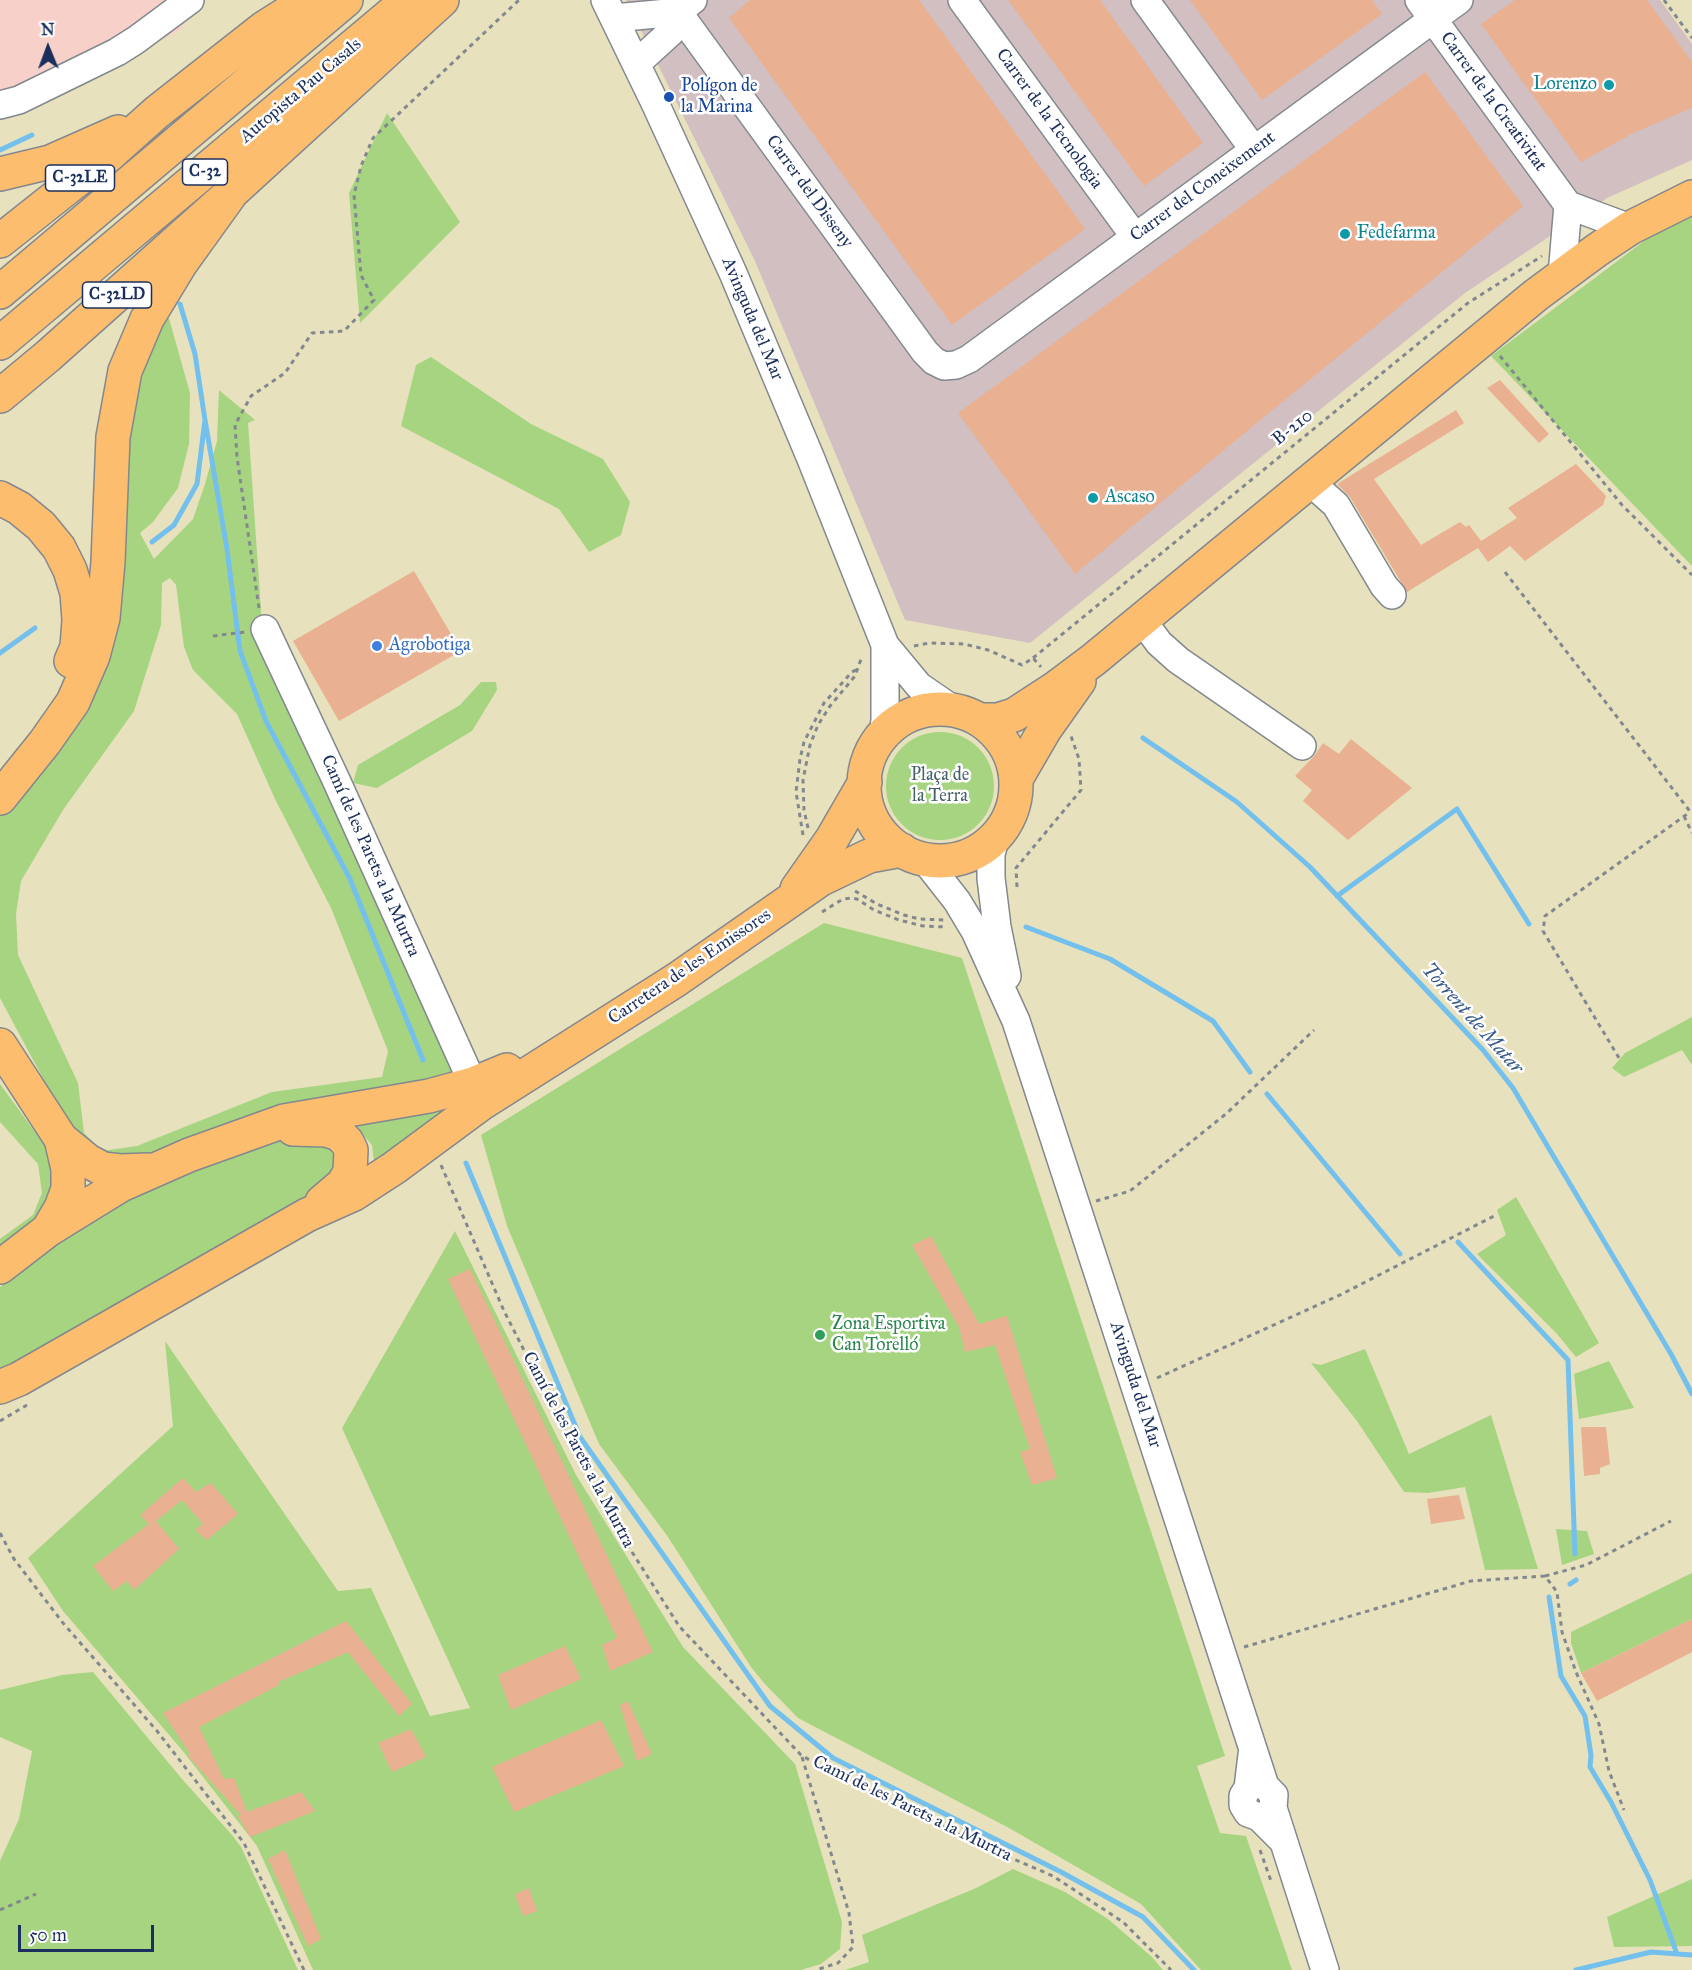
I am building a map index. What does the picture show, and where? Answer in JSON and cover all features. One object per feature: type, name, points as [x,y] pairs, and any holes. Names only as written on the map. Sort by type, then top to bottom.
[{"type":"main road","name":"C-32LE","points":[[0,241],[110,154],[157,112],[264,28],[308,0]]},
{"type":"main road","name":"C-32","points":[[0,292],[346,0]]},
{"type":"main road","name":"Autopista Pau Casals","points":[[0,343],[408,0]]},
{"type":"main road","name":"C-32LD","points":[[0,396],[232,192],[442,0]]},
{"type":"main road","points":[[0,174],[50,162],[157,112]]},
{"type":"main road","points":[[0,798],[45,742],[73,702],[93,656],[103,618],[108,562],[113,437],[125,371],[147,319],[175,272],[232,192]]},
{"type":"main road","points":[[913,854],[885,836],[872,818],[867,804],[865,782],[870,757],[883,736],[900,721],[930,710],[998,720],[1014,715],[1033,704],[1093,660],[1484,336],[1553,265],[1692,197]]},
{"type":"main road","points":[[0,498],[19,508],[41,526],[59,548],[70,570],[79,620],[77,647],[65,680],[48,710],[14,750],[0,762]]},
{"type":"main road","points":[[1016,779],[1045,729],[1093,660]]},
{"type":"main road","points":[[788,901],[821,879],[869,856],[913,854],[940,860],[963,857],[984,847],[996,836],[1011,813],[1015,800],[1014,765],[1005,745],[996,734],[967,715]]},
{"type":"main road","points":[[788,901],[832,839],[865,782]]},
{"type":"main road","name":"Carretera de les Emissores","points":[[591,1033],[676,980],[788,901]]},
{"type":"main road","points":[[0,1267],[48,1230],[122,1185],[153,1170],[284,1121],[429,1096],[473,1083],[591,1033]]},
{"type":"main road","points":[[6,1386],[307,1215],[354,1194],[482,1103],[591,1033]]},
{"type":"main road","points":[[0,1045],[61,1139],[88,1161],[103,1169],[153,1170]]},
{"type":"main road","points":[[257,1132],[309,1128],[339,1134],[347,1142],[351,1150],[350,1172],[343,1184],[307,1215]]},
{"type":"main road","points":[[48,1230],[61,1208],[68,1189],[68,1169],[61,1139]]},
{"type":"street","points":[[0,105],[19,100],[117,52],[190,0]]},
{"type":"street","name":"Carrer de la Tecnologia","points":[[962,0],[1135,237]]},
{"type":"street","points":[[1145,0],[1254,150]]},
{"type":"street","name":"Carrer del Coneixement","points":[[944,366],[956,365],[969,359],[1254,150],[1426,9],[1459,0]]},
{"type":"street","points":[[610,9],[686,6]]},
{"type":"street","points":[[636,63],[671,32],[686,6]]},
{"type":"street","name":"Carrer del Disseny","points":[[686,6],[925,352],[934,361],[944,366]]},
{"type":"street","name":"Avinguda del Mar","points":[[610,9],[733,273],[811,459],[886,648],[915,682],[967,715]]},
{"type":"street","name":"Carrer de la Creativitat","points":[[1426,9],[1568,205]]},
{"type":"street","points":[[1553,265],[1568,205],[1630,228]]},
{"type":"street","points":[[1309,481],[1336,505],[1384,586],[1392,595]]},
{"type":"street","points":[[1142,620],[1159,643],[1178,660],[1302,746]]},
{"type":"street","name":"Camí de les Parets a la Murtra","points":[[254,630],[337,782],[473,1083]]},
{"type":"street","name":"Avinguda del Mar","points":[[883,736],[886,648]]},
{"type":"street","name":"Avinguda del Mar","points":[[996,836],[991,854],[997,927],[1016,1021]]},
{"type":"street","name":"Avinguda del Mar","points":[[913,854],[951,892],[975,931],[1016,1021],[1253,1750],[1261,1800],[1283,1841],[1325,1970]]},
{"type":"path","points":[[213,636],[254,630],[262,624],[237,457],[235,425],[251,396],[285,373],[312,333],[344,331],[374,300],[361,275],[354,195],[361,166],[373,138],[519,0]]},
{"type":"path","points":[[1664,0],[1692,38]]},
{"type":"path","name":"B-210","points":[[1033,658],[1468,303],[1553,265]]},
{"type":"path","points":[[1484,336],[1622,505],[1692,575]]},
{"type":"path","points":[[1505,572],[1691,813],[1545,916],[1543,931],[1619,1058]]},
{"type":"path","points":[[802,842],[796,792],[804,741],[824,703],[852,672],[886,648],[941,643],[964,644],[988,650],[1022,665],[1033,658],[1044,672]]},
{"type":"path","points":[[809,834],[803,780],[810,745],[818,724],[830,705],[855,676],[858,669]]},
{"type":"path","points":[[1017,893],[1016,868],[1081,790],[1077,746],[1069,733]]},
{"type":"path","points":[[1684,816],[1692,833]]},
{"type":"path","points":[[852,891],[904,915],[919,919],[947,921]]},
{"type":"path","points":[[818,914],[847,898],[857,899],[874,910],[899,920],[923,926],[951,928]]},
{"type":"path","points":[[1077,1207],[1130,1191],[1227,1113],[1314,1030]]},
{"type":"path","name":"Camí de les Parets a la Murtra","points":[[429,1140],[504,1311],[606,1511],[679,1626],[801,1755],[974,1842],[1053,1876],[1123,1922],[1171,1970]]},
{"type":"path","points":[[1136,1388],[1342,1294],[1494,1216]]},
{"type":"path","points":[[1222,1653],[1471,1581],[1545,1576],[1586,1565],[1671,1521]]},
{"type":"path","points":[[0,1533],[14,1559],[63,1623],[157,1731],[244,1843],[304,1970]]},
{"type":"path","points":[[1545,1576],[1557,1592],[1562,1632],[1576,1672],[1599,1724],[1609,1771],[1624,1810]]},
{"type":"path","points":[[801,1755],[849,1913],[853,1947],[838,1963],[816,1970]]},
{"type":"path","points":[[0,1910],[36,1894]]},
{"type":"shaded area","points":[[0,0],[166,0],[183,28],[74,88],[0,121]]},
{"type":"shaded area","points":[[626,0],[1660,0],[1692,44],[1692,160],[1607,198],[1465,293],[1030,643],[905,620],[755,261]]},
{"type":"green space","points":[[387,113],[460,222],[360,323],[349,193]]},
{"type":"green space","points":[[1692,216],[1692,566],[1491,356],[1652,235]]},
{"type":"green space","points":[[165,304],[190,393],[189,444],[178,488],[153,522],[140,533],[154,559],[193,519],[217,441],[219,390],[255,420],[248,423],[261,610],[261,643],[455,1063],[450,1077],[242,1117],[179,1140],[148,1155],[102,1160],[70,1129],[0,998],[0,812],[64,733],[137,382]],"holes":[[[170,578],[176,585],[184,647],[193,670],[237,714],[275,799],[331,908],[388,1051],[382,1077],[272,1092],[137,1146],[102,1151],[84,1133],[78,1083],[18,955],[16,914],[21,881],[63,810],[134,711],[161,625],[162,583]]]},
{"type":"green space","points":[[431,357],[531,424],[603,459],[630,502],[621,535],[589,552],[559,509],[401,426],[416,365]]},
{"type":"green space","points":[[481,682],[496,682],[497,690],[472,731],[377,788],[353,783],[358,765],[460,705]]},
{"type":"green space","name":"Plaça de la Terra","points":[[940,732],[961,736],[979,747],[990,765],[994,786],[990,807],[979,825],[961,836],[940,840],[919,836],[901,825],[890,807],[886,786],[890,765],[901,747],[919,736]]},
{"type":"green space","name":"Zona Esportiva Can Torelló","points":[[824,923],[962,958],[1225,1756],[1197,1766],[1220,1833],[1246,1836],[1292,1970],[1201,1970],[1141,1904],[1009,1828],[798,1718],[751,1667],[668,1537],[599,1444],[507,1226],[481,1135]]},
{"type":"green space","points":[[1692,1017],[1692,1065],[1682,1050],[1624,1077],[1612,1068],[1625,1053]]},
{"type":"green space","points":[[0,1084],[46,1147],[52,1165],[53,1196],[37,1216],[0,1245],[0,1239],[33,1215],[42,1193],[38,1164],[0,1122]]},
{"type":"green space","points":[[467,1097],[374,1162],[372,1145],[349,1119]]},
{"type":"green space","points":[[304,1138],[330,1146],[336,1157],[336,1170],[311,1197],[0,1373],[0,1287],[47,1246],[137,1194],[200,1165],[276,1141]]},
{"type":"green space","points":[[1516,1197],[1599,1343],[1576,1357],[1557,1334],[1477,1254],[1506,1235],[1497,1210]]},
{"type":"green space","points":[[455,1231],[576,1475],[683,1647],[795,1764],[842,1922],[840,1949],[821,1964],[801,1970],[313,1970],[257,1846],[182,1750],[63,1611],[28,1558],[173,1426],[165,1341],[338,1591],[371,1588],[430,1716],[470,1708],[342,1428]]},
{"type":"green space","points":[[1365,1349],[1409,1454],[1491,1415],[1538,1569],[1485,1570],[1465,1487],[1428,1493],[1404,1492],[1357,1421],[1311,1363],[1321,1365]]},
{"type":"green space","points":[[1609,1361],[1634,1408],[1579,1419],[1574,1374]]},
{"type":"green space","points":[[1556,1529],[1587,1531],[1594,1554],[1562,1565]]},
{"type":"green space","points":[[1692,1573],[1692,1619],[1581,1673],[1571,1643],[1571,1632]]},
{"type":"green space","points":[[93,1672],[241,1847],[298,1970],[0,1970],[0,1861],[19,1819],[32,1751],[0,1737],[0,1690],[62,1675]]},
{"type":"green space","points":[[1013,1869],[1065,1892],[1108,1919],[1152,1957],[1163,1970],[845,1970],[869,1962],[862,1935],[974,1889]]},
{"type":"green space","points":[[1692,1879],[1692,1946],[1614,1947],[1607,1917]]},
{"type":"building","points":[[750,0],[919,0],[1085,229],[952,325],[729,18]]},
{"type":"building","points":[[1008,0],[1100,0],[1203,143],[1144,186]]},
{"type":"building","points":[[1190,0],[1372,0],[1382,14],[1262,100]]},
{"type":"building","name":"Lorenzo","points":[[1515,0],[1647,0],[1692,62],[1692,108],[1635,132],[1581,162],[1481,24]]},
{"type":"building","points":[[1425,72],[1523,206],[1075,574],[958,413]]},
{"type":"building","points":[[1500,380],[1549,434],[1539,443],[1487,388]]},
{"type":"building","points":[[1456,410],[1464,423],[1374,479],[1421,545],[1460,522],[1466,527],[1469,525],[1481,541],[1517,518],[1508,508],[1576,464],[1606,496],[1603,505],[1525,561],[1510,546],[1488,562],[1478,548],[1407,592],[1350,497],[1337,484]]},
{"type":"building","name":"Agrobotiga","points":[[414,571],[461,651],[339,721],[293,641]]},
{"type":"building","points":[[1351,739],[1412,788],[1348,840],[1303,801],[1312,790],[1295,776],[1323,743],[1339,754]]},
{"type":"building","points":[[931,1236],[979,1324],[1007,1316],[1057,1478],[1032,1485],[1020,1452],[1030,1449],[995,1345],[965,1352],[959,1327],[912,1245]]},
{"type":"building","points":[[470,1269],[653,1652],[610,1671],[602,1645],[617,1638],[448,1279]]},
{"type":"building","points":[[1581,1427],[1606,1427],[1610,1464],[1600,1468],[1600,1474],[1584,1476]]},
{"type":"building","points":[[183,1478],[196,1492],[211,1483],[238,1514],[207,1540],[195,1530],[203,1524],[182,1500],[156,1521],[179,1549],[134,1590],[127,1581],[113,1591],[93,1566],[149,1524],[140,1515]]},
{"type":"building","points":[[1459,1495],[1465,1519],[1431,1524],[1427,1499]]},
{"type":"building","points":[[1692,1619],[1692,1652],[1597,1701],[1581,1673]]},
{"type":"building","points":[[346,1621],[412,1704],[399,1716],[348,1652],[278,1682],[279,1685],[199,1727],[224,1779],[234,1778],[247,1812],[301,1792],[315,1811],[250,1837],[238,1816],[241,1815],[188,1756],[190,1754],[163,1713]]},
{"type":"building","points":[[565,1646],[581,1679],[511,1710],[498,1675]]},
{"type":"building","points":[[628,1701],[652,1754],[637,1761],[620,1705]]},
{"type":"building","points":[[601,1720],[624,1766],[514,1812],[492,1767]]},
{"type":"building","points":[[411,1729],[426,1757],[392,1772],[378,1743]]},
{"type":"building","points":[[285,1850],[321,1939],[308,1946],[268,1859]]},
{"type":"building","points":[[529,1888],[537,1911],[523,1916],[515,1894]]},
{"type":"waterway","points":[[0,150],[32,135]]},
{"type":"waterway","points":[[152,542],[174,525],[197,484],[205,420],[195,354],[180,304]]},
{"type":"waterway","points":[[205,420],[227,549],[240,651],[266,721],[350,879],[423,1060]]},
{"type":"waterway","points":[[0,653],[35,628]]},
{"type":"waterway","name":"Torrent de Matar","points":[[1143,738],[1237,802],[1310,867],[1483,1050],[1513,1088],[1671,1354],[1692,1394]]},
{"type":"waterway","points":[[1337,896],[1457,809],[1529,924]]},
{"type":"waterway","points":[[1026,927],[1110,959],[1213,1021],[1250,1072]]},
{"type":"waterway","points":[[1267,1094],[1400,1254]]},
{"type":"waterway","points":[[466,1163],[580,1437],[770,1706],[833,1758],[1061,1872],[1143,1917],[1194,1970]]},
{"type":"waterway","points":[[1458,1242],[1568,1360],[1575,1554]]},
{"type":"waterway","points":[[1570,1584],[1576,1580]]},
{"type":"waterway","points":[[1549,1597],[1561,1676],[1585,1716],[1591,1755],[1590,1767],[1611,1802],[1650,1880],[1677,1954]]},
{"type":"waterway","points":[[1576,1970],[1651,1952],[1692,1955]]},
{"type":"place","name":"Lorenzo","points":[[1609,85]]},
{"type":"place","name":"Polígon de la Marina","points":[[669,97]]},
{"type":"place","name":"Fedefarma","points":[[1345,234]]},
{"type":"place","name":"Ascaso","points":[[1093,498]]},
{"type":"place","name":"Agrobotiga","points":[[377,646]]},
{"type":"place","name":"Zona Esportiva Can Torelló","points":[[820,1335]]}]
